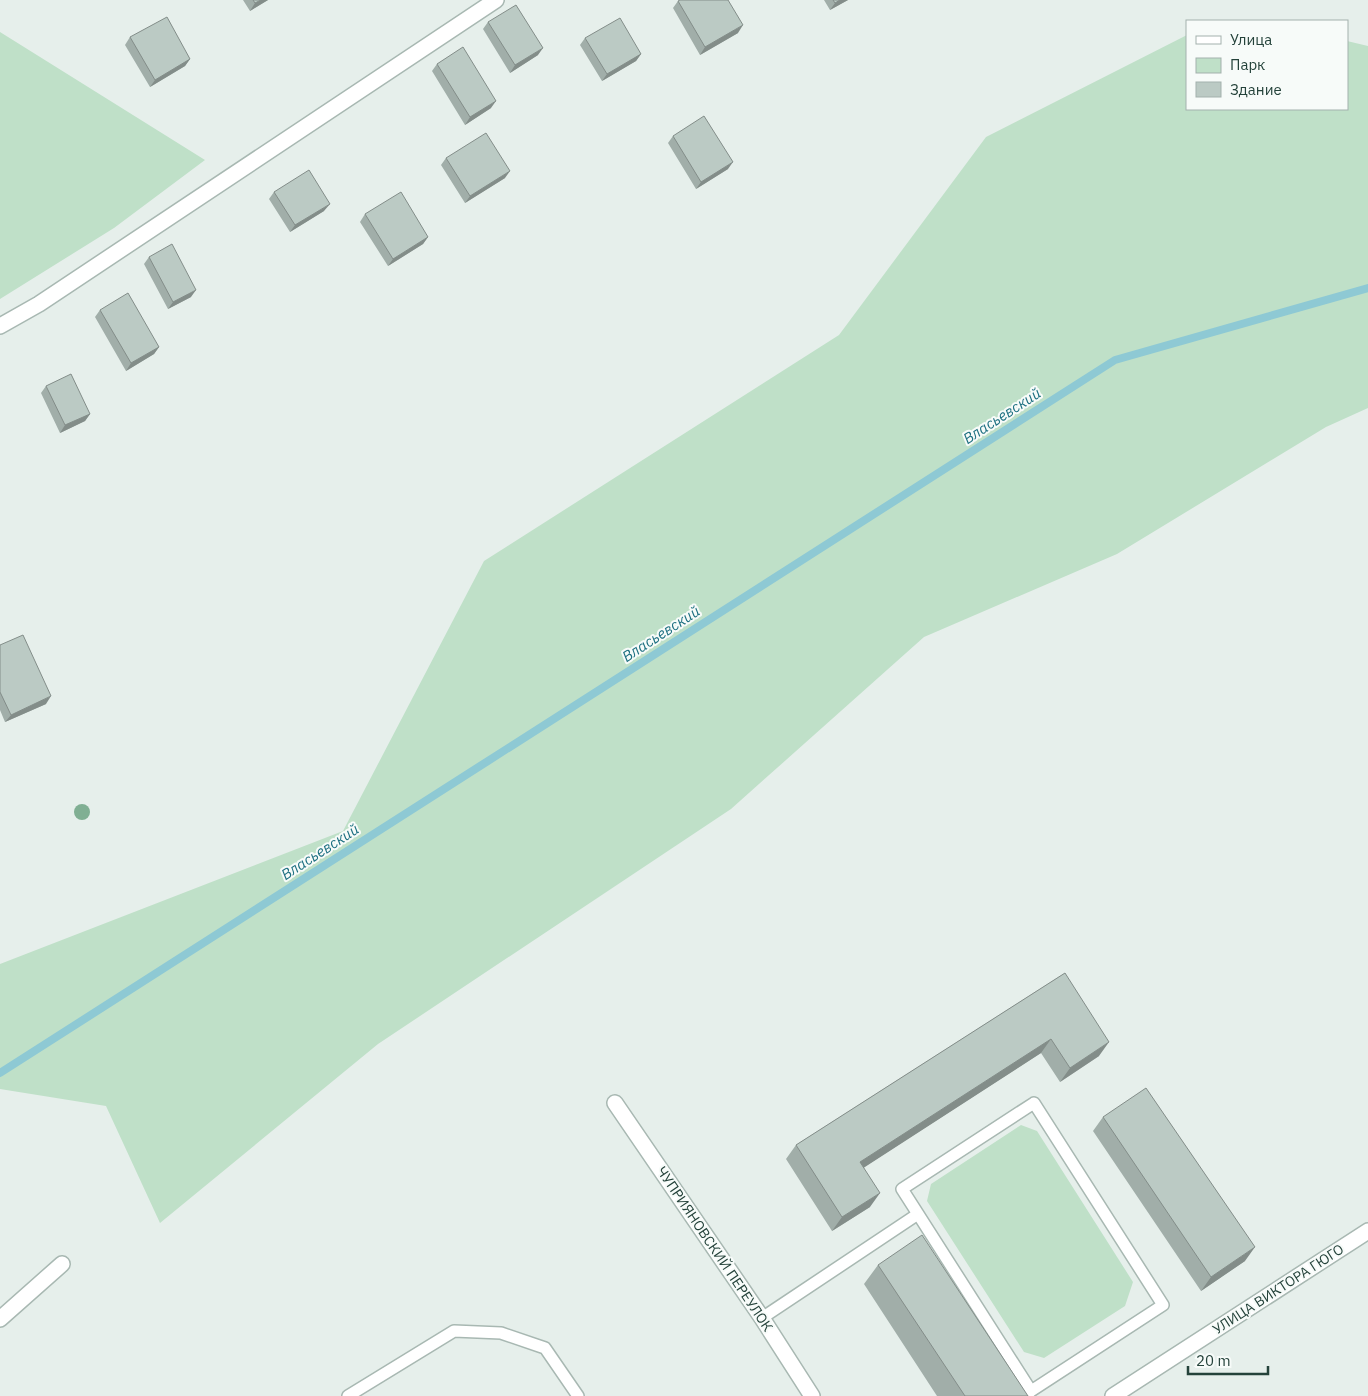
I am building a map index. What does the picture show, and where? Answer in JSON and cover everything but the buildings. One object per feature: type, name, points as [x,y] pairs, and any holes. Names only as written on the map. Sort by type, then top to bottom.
[{"type":"street","points":[[0,326],[39,304],[496,0]]},
{"type":"street","name":"ЧУПРИЯНОВСКИЙ ПЕРЕУЛОК","points":[[616,1103],[762,1318],[812,1396]]},
{"type":"street","name":"УЛИЦА ВИКТОРА ГЮГО","points":[[1113,1396],[1368,1231]]},
{"type":"street","points":[[0,1319],[62,1264]]},
{"type":"lane","points":[[1034,1103],[1163,1305],[1031,1390],[918,1214],[902,1189],[1034,1103]]},
{"type":"lane","points":[[762,1318],[918,1214]]},
{"type":"lane","points":[[348,1396],[454,1331],[501,1333],[545,1348],[578,1396]]},
{"type":"green space","points":[[0,32],[205,160],[114,228],[0,299]]},
{"type":"green space","points":[[1186,36],[1186,110],[1348,110],[1348,41],[1368,46],[1368,408],[1326,427],[1117,554],[924,637],[731,809],[378,1044],[160,1223],[106,1106],[0,1089],[0,964],[343,831],[484,561],[839,335],[986,137]]},
{"type":"green space","points":[[1021,1125],[1037,1131],[1133,1282],[1125,1306],[1044,1358],[1024,1352],[927,1201],[931,1184]]},
{"type":"waterway","name":"Власьевский","points":[[0,1073],[1115,360],[1368,288]]}]
